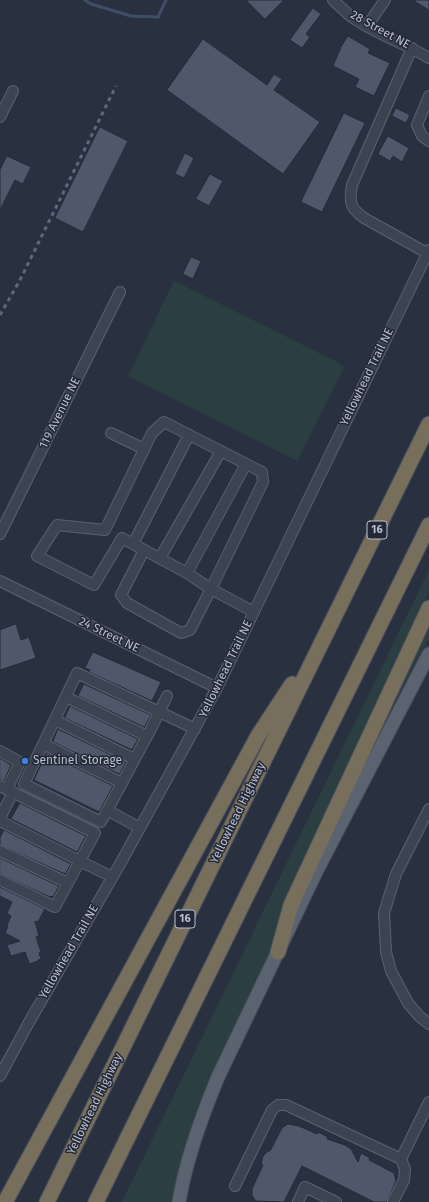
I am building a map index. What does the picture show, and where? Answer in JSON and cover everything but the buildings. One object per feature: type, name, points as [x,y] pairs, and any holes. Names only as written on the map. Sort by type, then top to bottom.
[{"type":"highway","name":"Yellowhead Highway","points":[[47,1202],[429,424]]},
{"type":"highway","points":[[96,1202],[429,525]]},
{"type":"highway","points":[[278,952],[291,905],[429,608]]},
{"type":"highway","points":[[5,1202],[258,736],[324,637]]},
{"type":"main road","points":[[179,1202],[183,1179],[205,1107],[316,872],[429,654]]},
{"type":"street","name":"28 Street NE","points":[[333,0],[350,15],[367,26],[429,58]]},
{"type":"street","points":[[367,26],[385,0]]},
{"type":"street","points":[[412,48],[352,185],[350,201],[356,212],[364,218],[428,251]]},
{"type":"street","points":[[1,113],[13,91]]},
{"type":"street","points":[[429,96],[417,126],[422,136],[429,141]]},
{"type":"street","name":"Yellowhead Trail NE","points":[[0,1076],[217,688],[428,251]]},
{"type":"street","name":"119 Avenue NE","points":[[0,534],[120,292]]},
{"type":"street","points":[[105,530],[152,433],[164,422],[262,472],[263,482],[190,630],[180,633],[127,603],[121,595],[144,550]]},
{"type":"street","points":[[111,433],[144,449]]},
{"type":"street","points":[[133,544],[190,435]]},
{"type":"street","points":[[160,558],[221,451]]},
{"type":"street","points":[[187,573],[246,464]]},
{"type":"street","points":[[122,538],[94,585],[37,556],[57,525],[105,530],[122,538],[160,558],[187,573],[211,589],[254,612]]},
{"type":"street","name":"24 Street NE","points":[[0,581],[217,688]]},
{"type":"street","points":[[101,822],[24,784],[77,673],[195,729]]},
{"type":"street","points":[[0,880],[55,907],[108,810],[167,696]]},
{"type":"street","points":[[66,697],[147,736]]},
{"type":"street","points":[[55,720],[134,759]]},
{"type":"street","points":[[43,744],[122,783]]},
{"type":"street","points":[[0,751],[20,762],[7,789],[0,818]]},
{"type":"street","points":[[7,789],[95,833]]},
{"type":"street","points":[[429,809],[396,874],[384,913],[386,952],[391,971],[408,1003],[419,1016],[429,1024]]},
{"type":"street","points":[[108,810],[140,828]]},
{"type":"street","points":[[0,821],[112,877]]},
{"type":"street","points":[[0,851],[68,883]]},
{"type":"street","points":[[401,1159],[429,1102]]},
{"type":"street","points":[[235,1186],[272,1110],[278,1105],[286,1104],[401,1159],[405,1169],[404,1180],[392,1202]]},
{"type":"street","points":[[298,1202],[305,1187],[336,1202]]},
{"type":"green space","points":[[174,281],[339,363],[344,367],[297,461],[128,376]]},
{"type":"green space","points":[[429,570],[429,593],[267,960],[199,1104],[180,1167],[174,1202],[122,1202]]},
{"type":"green space","points":[[429,627],[429,639],[390,711]]},
{"type":"waterway","points":[[85,0],[91,4],[131,16],[158,17],[166,0]]},
{"type":"railway","points":[[0,315],[20,280],[116,86]]},
{"type":"place","name":"Sentinel Storage","points":[[25,761]]}]
